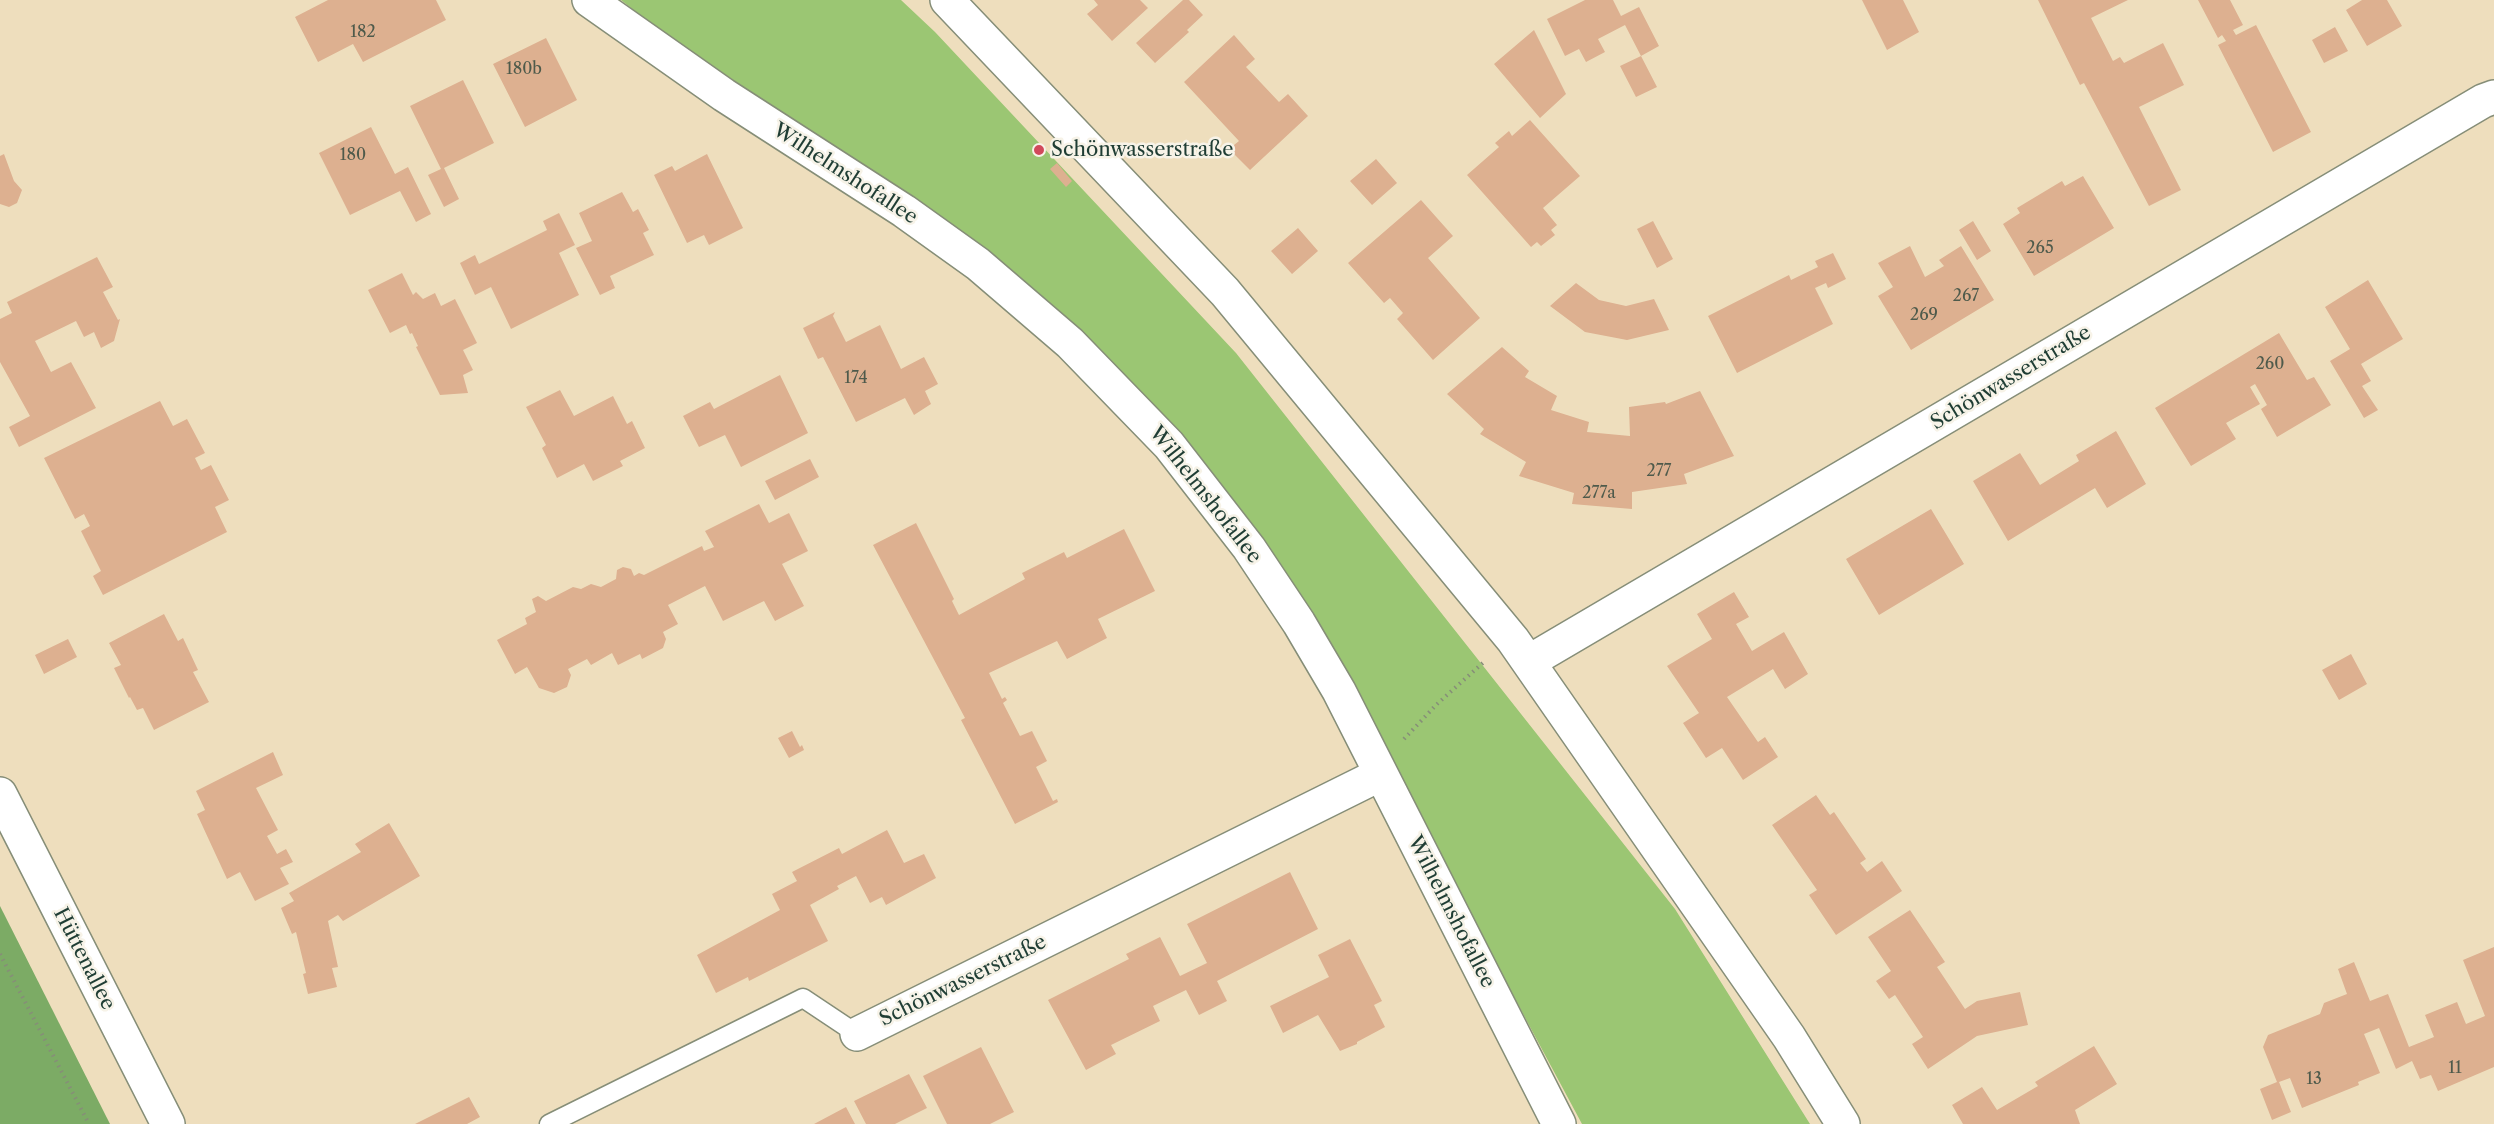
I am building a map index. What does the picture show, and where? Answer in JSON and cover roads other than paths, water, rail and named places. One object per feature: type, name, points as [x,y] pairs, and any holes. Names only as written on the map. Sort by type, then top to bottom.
[{"type":"street","name":"Wilhelmshofallee","points":[[589,0],[724,95],[904,211],[978,264],[1070,343],[1169,445],[1249,548],[1299,623],[1339,691],[1559,1124]]},
{"type":"street","points":[[948,0],[1225,292],[1521,650],[1789,1037],[1843,1124]]},
{"type":"street","name":"Schönwasserstraße","points":[[1521,650],[2483,100],[2494,97]]},
{"type":"street","name":"Schönwasserstraße","points":[[857,1034],[1378,767]]},
{"type":"street","name":"Hüttenallee","points":[[0,794],[168,1124]]},
{"type":"lane","name":"Schönwasserstraße","points":[[549,1124],[802,998],[857,1034]]},
{"type":"place","name":"Schönwasserstraße","points":[[1039,150]]}]
